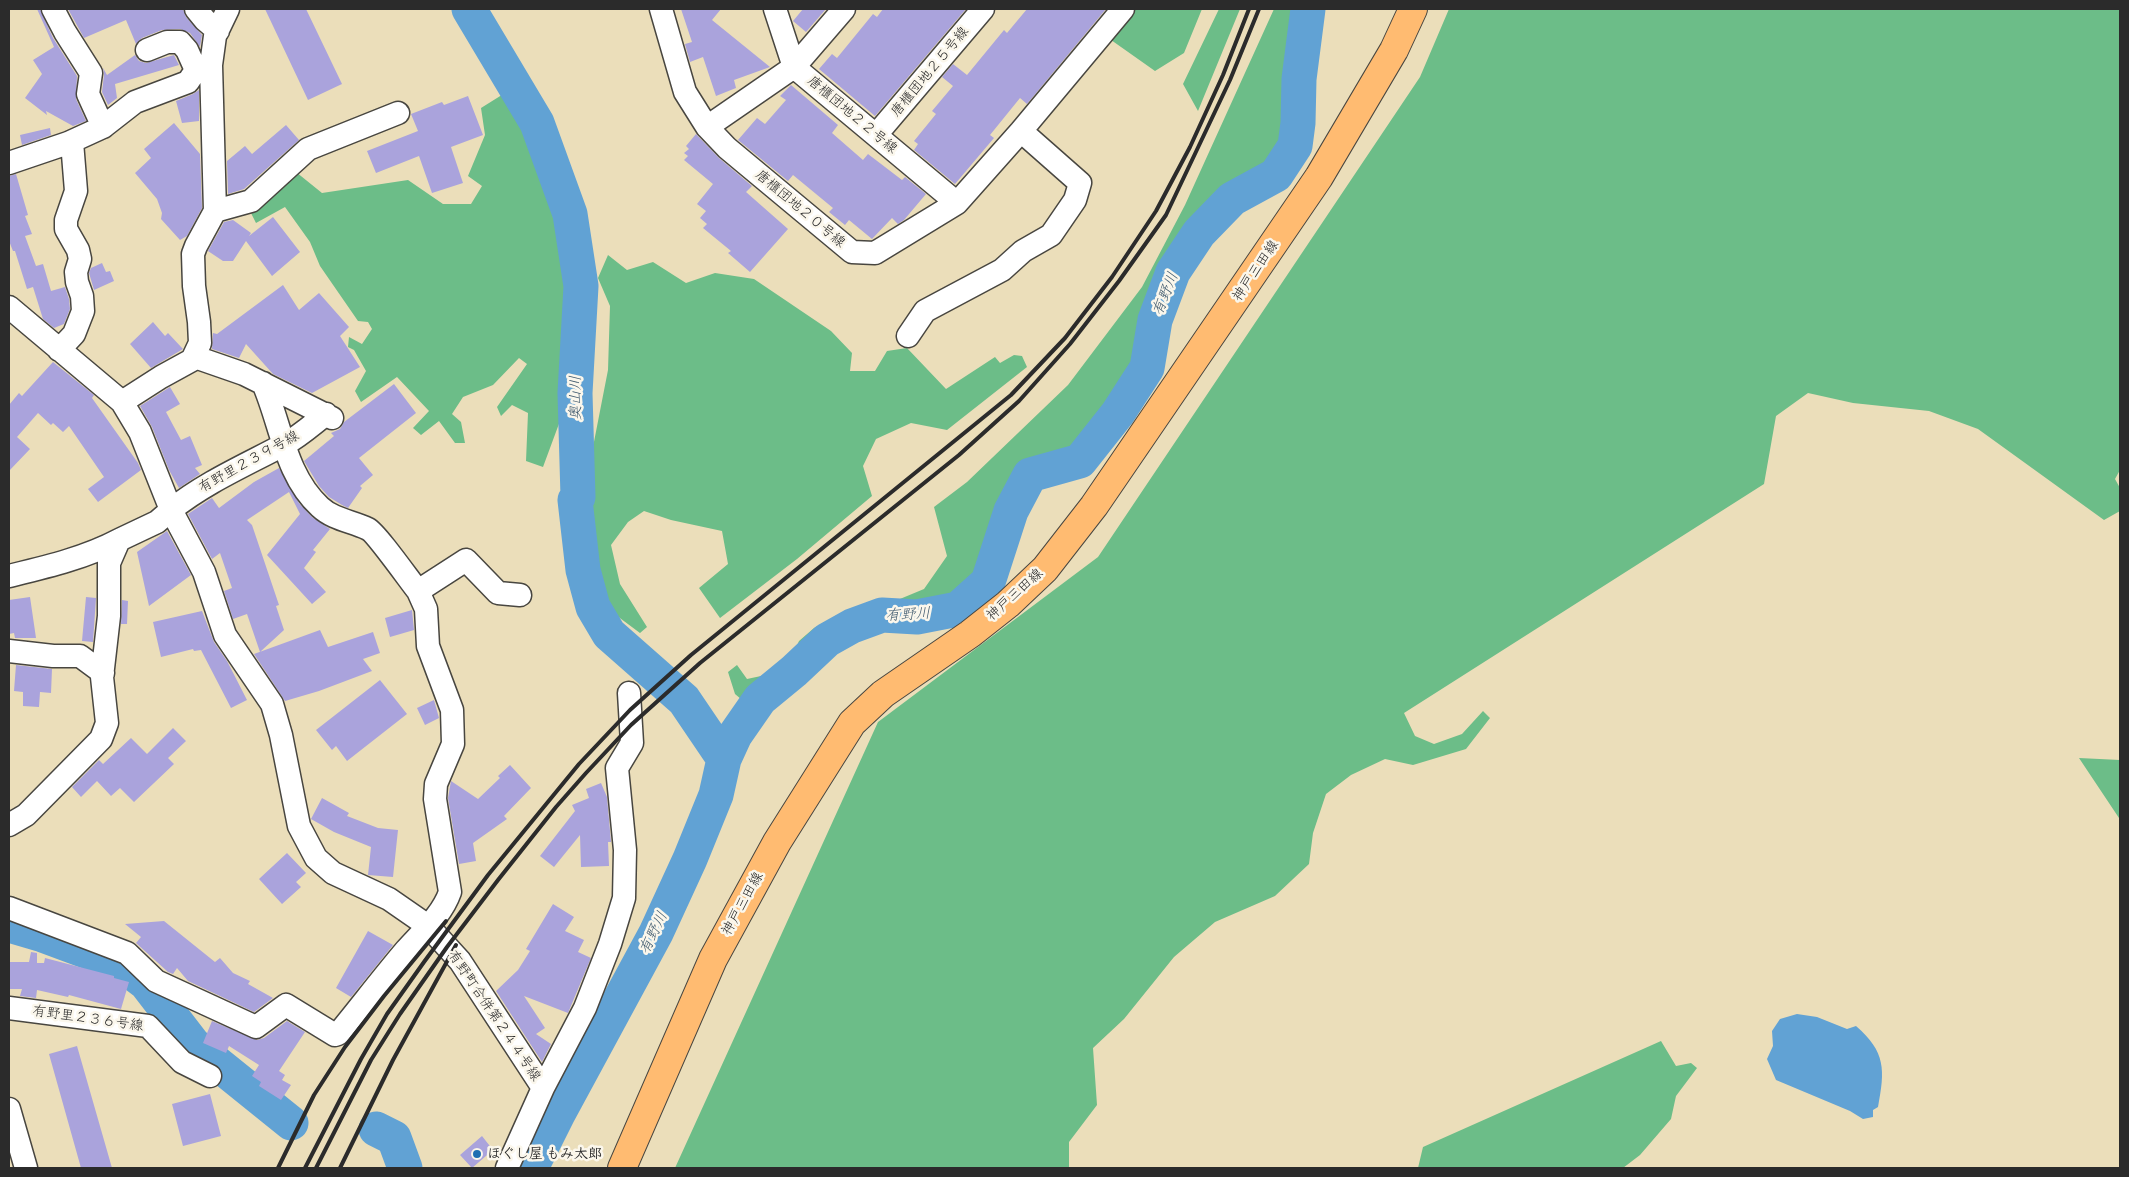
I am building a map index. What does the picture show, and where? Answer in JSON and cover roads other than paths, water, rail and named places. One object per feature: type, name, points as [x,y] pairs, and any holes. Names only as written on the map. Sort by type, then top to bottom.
[{"type":"main road","name":"神戸三田線","points":[[622,1168],[713,959],[777,842],[852,723],[883,694],[970,634],[1000,610],[1045,569],[1094,506],[1320,177],[1394,50],[1413,9]]},
{"type":"street","points":[[53,9],[64,32],[91,73],[88,94],[103,127]]},
{"type":"street","points":[[196,9],[218,31]]},
{"type":"street","points":[[9,163],[72,142],[103,127],[135,102],[188,82],[203,68],[228,9]]},
{"type":"street","name":"唐櫃団地２０号線","points":[[661,9],[685,92],[707,127],[727,148],[852,252],[875,252],[957,203],[1021,131],[1123,9]]},
{"type":"street","name":"唐櫃団地２２号線","points":[[775,9],[794,67],[957,203]]},
{"type":"street","points":[[707,127],[794,67],[844,9]]},
{"type":"street","name":"唐櫃団地２５号線","points":[[876,135],[984,9]]},
{"type":"street","points":[[9,307],[122,402],[195,357],[200,344],[193,254],[215,211],[203,68],[180,42],[167,42],[146,50]]},
{"type":"street","points":[[215,211],[251,201],[308,149],[398,113]]},
{"type":"street","points":[[908,336],[925,311],[1002,270],[1023,251],[1051,235],[1075,200],[1080,183],[1021,131]]},
{"type":"street","points":[[58,350],[74,334],[83,311],[82,296],[76,272],[80,259],[78,250],[66,229],[66,220],[76,191],[72,142]]},
{"type":"street","points":[[9,908],[127,953],[156,982],[256,1027],[286,1005],[335,1035],[338,1034],[447,902],[450,892],[435,798],[436,784],[453,744],[452,710],[428,646],[426,609],[418,591],[370,529],[344,522],[320,508],[308,493],[294,472],[278,431],[270,400],[263,383],[244,374],[195,357]]},
{"type":"street","name":"有野里２３９号線","points":[[9,576],[48,567],[104,547],[157,522],[189,496],[226,474],[284,444],[329,416],[263,383]]},
{"type":"street","name":"有野町合併第２４４号線","points":[[122,402],[143,439],[171,510],[204,572],[225,635],[272,704],[281,735],[299,826],[316,858],[333,873],[390,899],[428,926],[460,961],[543,1088],[507,1168]]},
{"type":"street","points":[[9,825],[26,815],[101,739],[107,723],[103,674],[109,616],[109,563],[119,540]]},
{"type":"street","points":[[418,591],[466,560],[498,593],[520,595]]},
{"type":"street","points":[[9,651],[53,656],[80,656],[103,674]]},
{"type":"street","points":[[543,1088],[585,1008],[610,944],[624,898],[625,850],[617,768],[632,743],[629,693]]},
{"type":"street","name":"有野里２３６号線","points":[[9,1008],[148,1026],[182,1062],[210,1076]]},
{"type":"street","points":[[9,1109],[26,1168]]},
{"type":"water","points":[[1797,1014],[1817,1017],[1847,1029],[1856,1026],[1873,1044],[1881,1062],[1882,1082],[1878,1107],[1873,1110],[1873,1117],[1863,1119],[1850,1111],[1776,1080],[1767,1059],[1773,1046],[1772,1031],[1780,1019]]},
{"type":"waterway","name":"奥山川","points":[[469,9],[537,123],[570,214],[581,286],[575,393],[578,497],[575,500],[583,570],[593,607],[609,634],[684,700],[724,759]]},
{"type":"waterway","name":"有野川","points":[[531,1168],[558,1114],[656,933],[690,859],[716,795],[724,759],[735,735],[760,699],[827,640],[852,626],[882,615],[917,617],[958,609],[988,582],[1011,511],[1030,475],[1080,461],[1118,413],[1147,368],[1155,320],[1173,272],[1199,233],[1232,199],[1276,175],[1295,146],[1298,123],[1299,79],[1308,9]]},
{"type":"waterway","points":[[9,925],[43,935],[121,964],[146,983],[193,1044],[291,1123]]},
{"type":"waterway","points":[[376,1129],[394,1138],[405,1168]]},
{"type":"railway","points":[[305,1168],[361,1059],[387,1014],[488,875],[579,764],[630,710],[691,655],[1011,395],[1065,338],[1112,277],[1156,211],[1190,147],[1223,75],[1249,9]]},
{"type":"railway","points":[[316,1168],[371,1060],[400,1014],[447,947],[498,880],[556,807],[586,773],[631,725],[700,663],[959,455],[1019,401],[1070,344],[1119,281],[1166,215],[1230,80],[1259,9]]},
{"type":"railway","points":[[278,1168],[314,1095],[345,1047],[446,921]]},
{"type":"railway","points":[[340,1168],[393,1060],[456,945]]},
{"type":"place","name":"ほぐし屋 もみ太郎","points":[[477,1154]]}]
